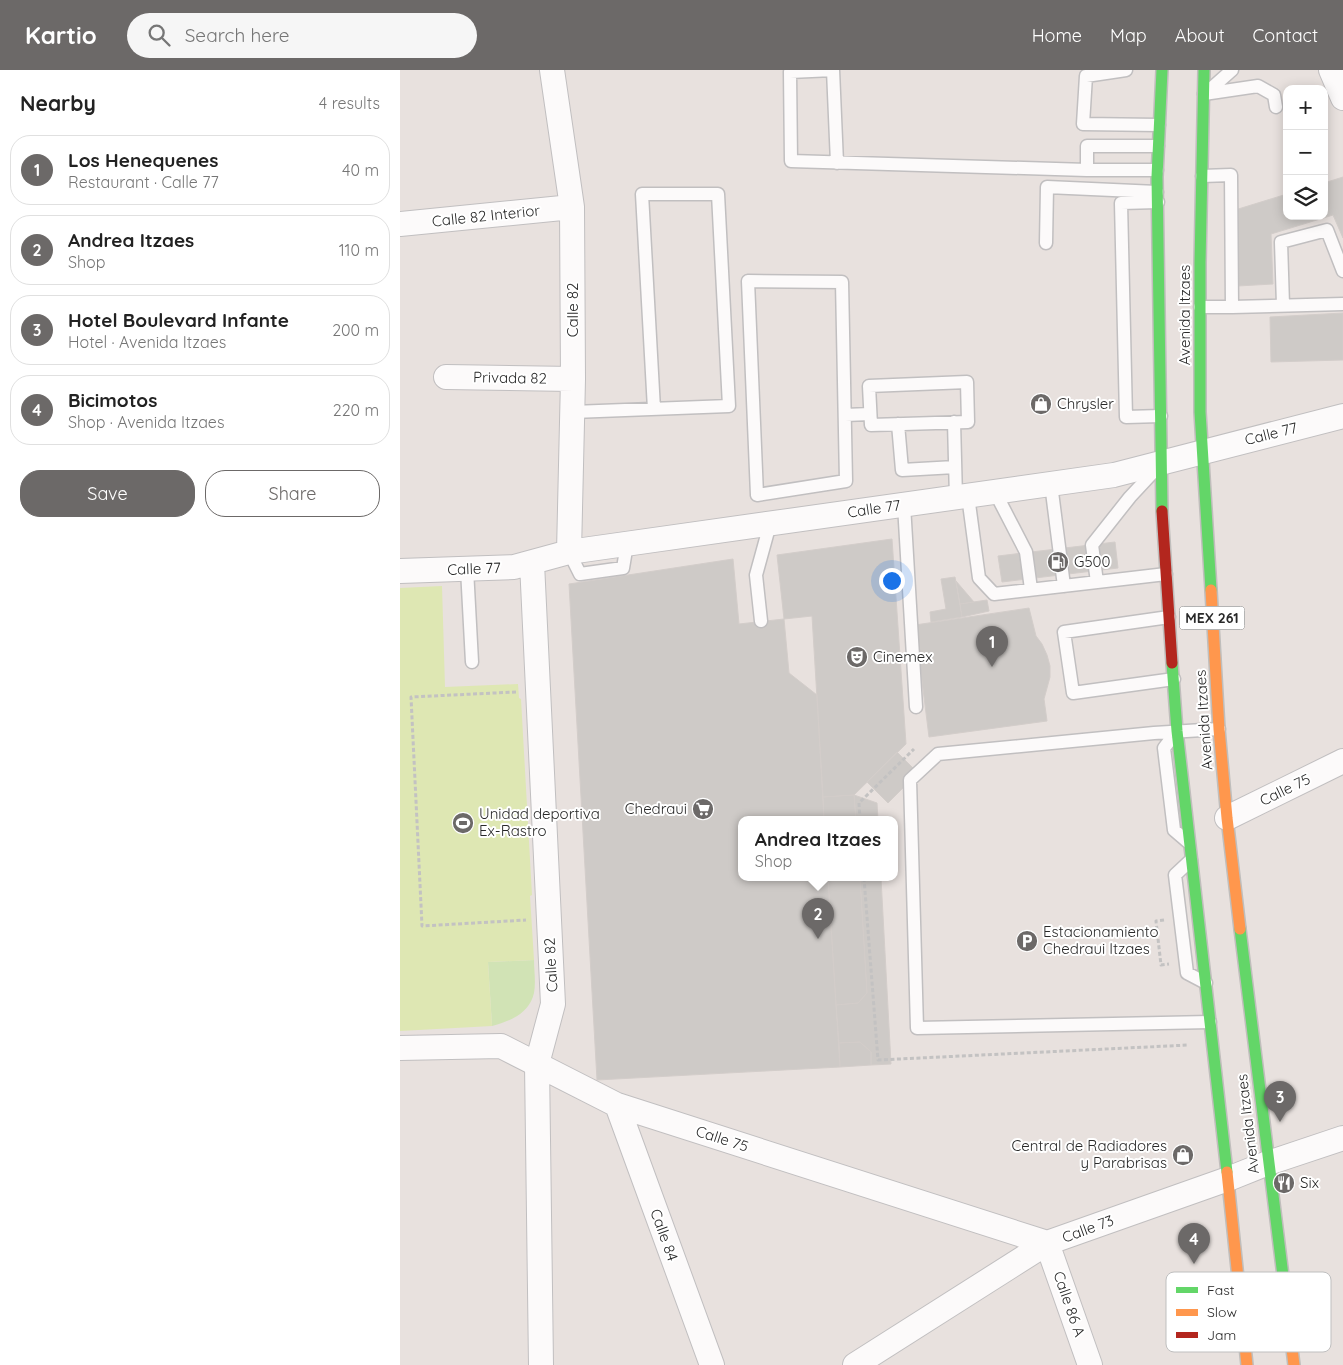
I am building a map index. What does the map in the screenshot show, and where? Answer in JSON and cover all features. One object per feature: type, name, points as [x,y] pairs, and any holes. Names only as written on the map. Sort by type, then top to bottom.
[{"type":"main road","name":"Avenida Itzaes","points":[[1162,70],[1158,146],[1162,519],[1177,731]]},
{"type":"main road","name":"Avenida Itzaes","points":[[1204,70],[1200,412],[1219,729],[1227,818],[1282,1272]]},
{"type":"main road","name":"Avenida Itzaes","points":[[1190,843],[1238,1272]]},
{"type":"main road","name":"Avenida Itzaes","points":[[1246,1352],[1247,1365]]},
{"type":"main road","name":"Avenida Itzaes","points":[[1292,1352],[1294,1365]]},
{"type":"street","name":"Calle 82","points":[[552,70],[572,208],[573,379],[569,552]]},
{"type":"street","points":[[1331,70],[1343,98]]},
{"type":"street","name":"Calle 82 Interior","points":[[400,224],[572,208]]},
{"type":"street","name":"Privada 82","points":[[446,377],[573,379]]},
{"type":"street","name":"Calle 77","points":[[400,571],[514,567],[569,552],[1114,475],[1343,416]]},
{"type":"street","name":"Calle 82","points":[[532,562],[553,1004],[537,1064],[541,1365]]},
{"type":"street","name":"Calle 75","points":[[1227,818],[1343,761]]},
{"type":"street","name":"Calle 75","points":[[400,1048],[501,1046],[616,1105],[1048,1243]]},
{"type":"street","name":"Calle 84","points":[[616,1105],[712,1365]]},
{"type":"street","name":"Calle 73","points":[[855,1365],[1048,1243],[1268,1163],[1343,1138]]},
{"type":"street","name":"Calle 86 A","points":[[1048,1243],[1090,1365]]},
{"type":"lane","points":[[837,163],[833,70],[790,72],[791,161],[837,163],[1087,170],[1158,170]]},
{"type":"lane","points":[[1126,70],[1086,76],[1083,124],[1159,125]]},
{"type":"lane","points":[[1204,94],[1232,70]]},
{"type":"lane","points":[[1204,94],[1258,86],[1274,95],[1276,107]]},
{"type":"lane","points":[[1087,170],[1087,146],[1158,146]]},
{"type":"lane","points":[[1202,176],[1231,175],[1232,307]]},
{"type":"lane","points":[[1046,243],[1047,186],[1158,197]]},
{"type":"lane","points":[[572,412],[654,409],[729,406],[718,194],[642,194],[654,409]]},
{"type":"lane","points":[[1158,197],[1121,203],[1126,417],[1160,416]]},
{"type":"lane","points":[[1283,305],[1281,242],[1327,230],[1343,271]]},
{"type":"lane","points":[[748,281],[842,282],[845,416],[846,481],[757,495],[748,281]]},
{"type":"lane","points":[[1200,307],[1343,304]]},
{"type":"lane","points":[[967,382],[968,422],[954,422],[871,425],[869,386],[967,382]]},
{"type":"lane","points":[[845,416],[870,414]]},
{"type":"lane","points":[[954,422],[955,467],[979,578],[994,594],[1166,574]]},
{"type":"lane","points":[[898,424],[902,470],[955,467]]},
{"type":"lane","points":[[1097,582],[1092,544],[1130,497],[1161,464]]},
{"type":"lane","points":[[1051,484],[1064,586]]},
{"type":"lane","points":[[995,492],[1026,552],[1031,589]]},
{"type":"lane","points":[[904,505],[916,707]]},
{"type":"lane","points":[[761,621],[756,575],[770,524]]},
{"type":"lane","points":[[467,569],[472,662]]},
{"type":"lane","points":[[1169,617],[1064,632],[1073,693],[1174,679]]},
{"type":"lane","points":[[1210,1022],[917,1028],[910,780],[938,754],[1177,731],[1219,729]]},
{"type":"lane","points":[[1177,731],[1164,748],[1174,830],[1190,843]]},
{"type":"lane","points":[[1192,859],[1175,875],[1187,973],[1206,984]]},
{"type":"path","points":[[522,692],[411,697],[422,926],[526,920]]},
{"type":"path","points":[[860,816],[858,803],[915,749]]},
{"type":"path","points":[[1173,919],[1156,921],[1161,965],[1178,963]]},
{"type":"green space","name":"Unidad deportiva Ex-Rastro","points":[[442,586],[445,687],[518,684],[519,698],[521,699],[534,960],[488,962],[492,1026],[400,1031],[400,588]]},
{"type":"green space","points":[[534,960],[535,989],[528,1006],[518,1016],[492,1026],[488,962]]},
{"type":"building","points":[[1343,177],[1343,238],[1333,215],[1328,217],[1328,182]]},
{"type":"building","points":[[1283,195],[1283,220],[1317,220],[1271,234],[1273,284],[1238,286],[1235,210]]},
{"type":"building","points":[[1343,313],[1343,360],[1271,362],[1270,317]]},
{"type":"building","name":"Cinemex","points":[[892,539],[906,744],[854,795],[823,797],[812,616],[784,619],[777,555]]},
{"type":"building","name":"G500","points":[[1115,542],[1118,568],[1002,582],[998,556]]},
{"type":"building","name":"Chedraui","points":[[733,559],[739,624],[784,619],[789,673],[817,695],[824,816],[738,816],[738,881],[828,881],[840,1067],[597,1080],[569,584]]},
{"type":"building","points":[[955,577],[962,617],[931,622],[930,612],[946,609],[941,579]]},
{"type":"building","points":[[956,581],[974,602],[960,604]]},
{"type":"building","points":[[987,600],[989,611],[962,617],[960,604]]},
{"type":"building","points":[[1029,608],[1036,636],[1042,644],[1050,666],[1050,677],[1044,699],[1047,721],[929,737],[915,625]]},
{"type":"building","points":[[897,752],[918,773],[888,803],[867,782]]},
{"type":"building","points":[[854,795],[856,816],[824,816],[823,797]]},
{"type":"building","points":[[854,795],[877,803],[878,816],[856,816]]},
{"type":"building","points":[[828,881],[860,881],[867,993],[858,1003],[836,1005]]},
{"type":"building","points":[[860,881],[881,881],[891,1064],[871,1065],[871,1052],[860,1042],[839,1043],[836,1005],[858,1003],[867,993]]},
{"type":"building","points":[[860,1042],[871,1052],[871,1065],[840,1067],[839,1043]]},
{"type":"traffic: fast","points":[[1162,70],[1157,177],[1162,511]]},
{"type":"traffic: fast","points":[[1204,70],[1200,263],[1200,412],[1211,590]]},
{"type":"traffic: fast","points":[[1172,663],[1177,731],[1227,1172]]},
{"type":"traffic: fast","points":[[1240,929],[1283,1272]]},
{"type":"traffic: slow","points":[[1211,590],[1219,729],[1240,929]]},
{"type":"traffic: slow","points":[[1227,1172],[1237,1272]]},
{"type":"traffic: slow","points":[[1246,1352],[1247,1365]]},
{"type":"traffic: slow","points":[[1292,1352],[1294,1365]]},
{"type":"traffic: jam","points":[[1162,511],[1172,663]]},
{"type":"place","name":"Chrysler","points":[[1041,404]]},
{"type":"place","name":"G500","points":[[1058,562]]},
{"type":"place","name":"Cinemex","points":[[857,657]]},
{"type":"place","name":"Los Henequenes","points":[[992,667]]},
{"type":"place","name":"Chedraui","points":[[703,809]]},
{"type":"place","name":"Unidad deportiva Ex-Rastro","points":[[463,823]]},
{"type":"place","name":"Andrea Itzaes","points":[[818,939]]},
{"type":"place","name":"Estacionamiento Chedraui Itzaes","points":[[1027,941]]},
{"type":"place","name":"Hotel Boulevard Infante","points":[[1280,1122]]},
{"type":"place","name":"Central de Radiadores y Parabrisas","points":[[1183,1155]]},
{"type":"place","name":"Six","points":[[1284,1183]]},
{"type":"place","name":"Bicimotos","points":[[1194,1264]]}]
